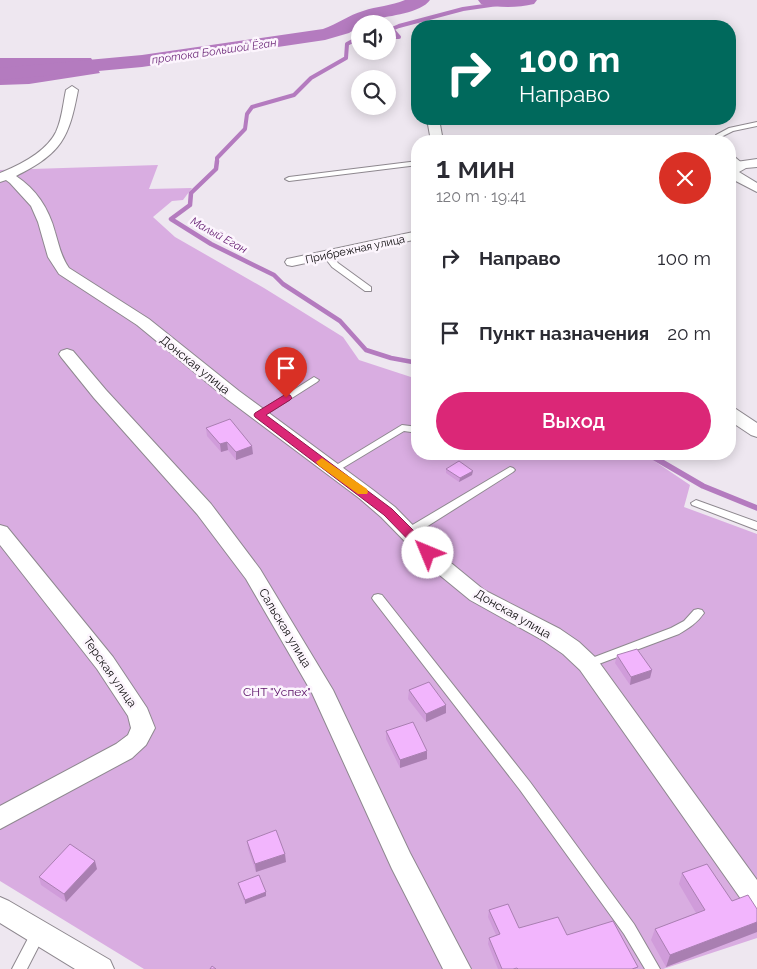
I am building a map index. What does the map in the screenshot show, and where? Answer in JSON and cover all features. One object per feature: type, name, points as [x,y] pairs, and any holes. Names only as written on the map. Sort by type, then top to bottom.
[{"type":"street","points":[[3,177],[27,165],[55,143],[62,134],[72,90]]},
{"type":"street","points":[[736,168],[757,162]]},
{"type":"street","points":[[736,173],[739,179],[757,188]]},
{"type":"street","name":"Донская улица","points":[[3,177],[28,191],[38,206],[47,229],[56,263],[64,271],[143,322],[259,415],[388,512],[438,563],[477,595],[552,635],[571,648],[588,664],[757,901]]},
{"type":"street","name":"Прибрежная улица","points":[[292,262],[411,236]]},
{"type":"street","name":"Сальская улица","points":[[67,354],[100,394],[204,508],[253,574],[322,690],[401,861],[457,969]]},
{"type":"street","points":[[736,417],[757,431]]},
{"type":"street","name":"Терская улица","points":[[0,532],[91,644],[133,704],[144,728],[137,741],[124,751],[0,818]]},
{"type":"street","points":[[0,909],[97,968]]},
{"type":"lane","points":[[720,135],[724,132],[757,124]]},
{"type":"lane","points":[[289,179],[411,164]]},
{"type":"lane","points":[[326,254],[335,265],[368,289]]},
{"type":"lane","points":[[259,415],[314,380]]},
{"type":"lane","points":[[333,470],[402,428],[411,429]]},
{"type":"lane","points":[[408,533],[510,470]]},
{"type":"lane","points":[[696,503],[757,526]]},
{"type":"lane","points":[[378,598],[530,794],[629,929],[654,969]]},
{"type":"lane","points":[[588,664],[675,631],[688,624],[698,613]]},
{"type":"lane","points":[[19,969],[39,932]]},
{"type":"green space","name":"СНТ \"Успех\"","points":[[158,165],[149,189],[192,188],[183,200],[172,201],[153,217],[175,237],[264,288],[343,337],[359,360],[411,377],[411,460],[653,460],[690,485],[684,507],[757,534],[757,938],[663,969],[144,969],[0,881],[0,170]]},
{"type":"shaded area","points":[[0,58],[91,58],[100,73],[29,84],[0,85]]},
{"type":"building","points":[[230,419],[252,446],[236,452],[227,442],[220,444],[206,428]]},
{"type":"building","points":[[459,461],[473,471],[460,478],[446,469]]},
{"type":"building","points":[[637,649],[652,670],[631,677],[617,655]]},
{"type":"building","points":[[429,682],[446,705],[426,714],[409,690]]},
{"type":"building","points":[[413,722],[427,751],[400,760],[386,731]]},
{"type":"building","points":[[276,830],[285,854],[255,864],[247,841]]},
{"type":"building","points":[[70,844],[95,861],[64,894],[39,877]]},
{"type":"building","points":[[707,864],[732,901],[748,895],[757,909],[757,922],[670,955],[655,929],[705,910],[682,873]]},
{"type":"building","points":[[259,875],[266,892],[245,900],[238,883]]},
{"type":"building","points":[[508,904],[519,928],[558,917],[567,935],[613,921],[638,967],[632,969],[502,969],[489,938],[500,934],[489,910]]},
{"type":"waterway","name":"протока Большой Ёган","points":[[0,74],[142,61],[325,34],[342,29],[367,15],[396,10],[421,0]]},
{"type":"waterway","name":"Малый Еган","points":[[487,0],[500,2],[528,0]]},
{"type":"waterway","name":"Малый Еган","points":[[422,20],[463,9],[519,1]]},
{"type":"waterway","name":"Малый Еган","points":[[396,27],[411,23]]},
{"type":"waterway","name":"Малый Еган","points":[[396,34],[399,37],[396,37]]},
{"type":"waterway","name":"Малый Еган","points":[[217,161],[217,158],[245,129],[247,114],[252,107],[294,95],[311,78],[346,58],[347,44],[351,42]]},
{"type":"waterway","name":"Малый Еган","points":[[217,161],[216,169],[191,193],[190,205],[171,219],[211,244],[274,275],[283,284],[340,321],[366,350],[411,362]]},
{"type":"waterway","name":"Малый Еган","points":[[658,460],[703,486],[757,508]]},
{"type":"slow traffic","points":[[322,462],[362,492]]},
{"type":"route","points":[[286,398],[259,415],[366,494],[388,512],[428,553]]}]
